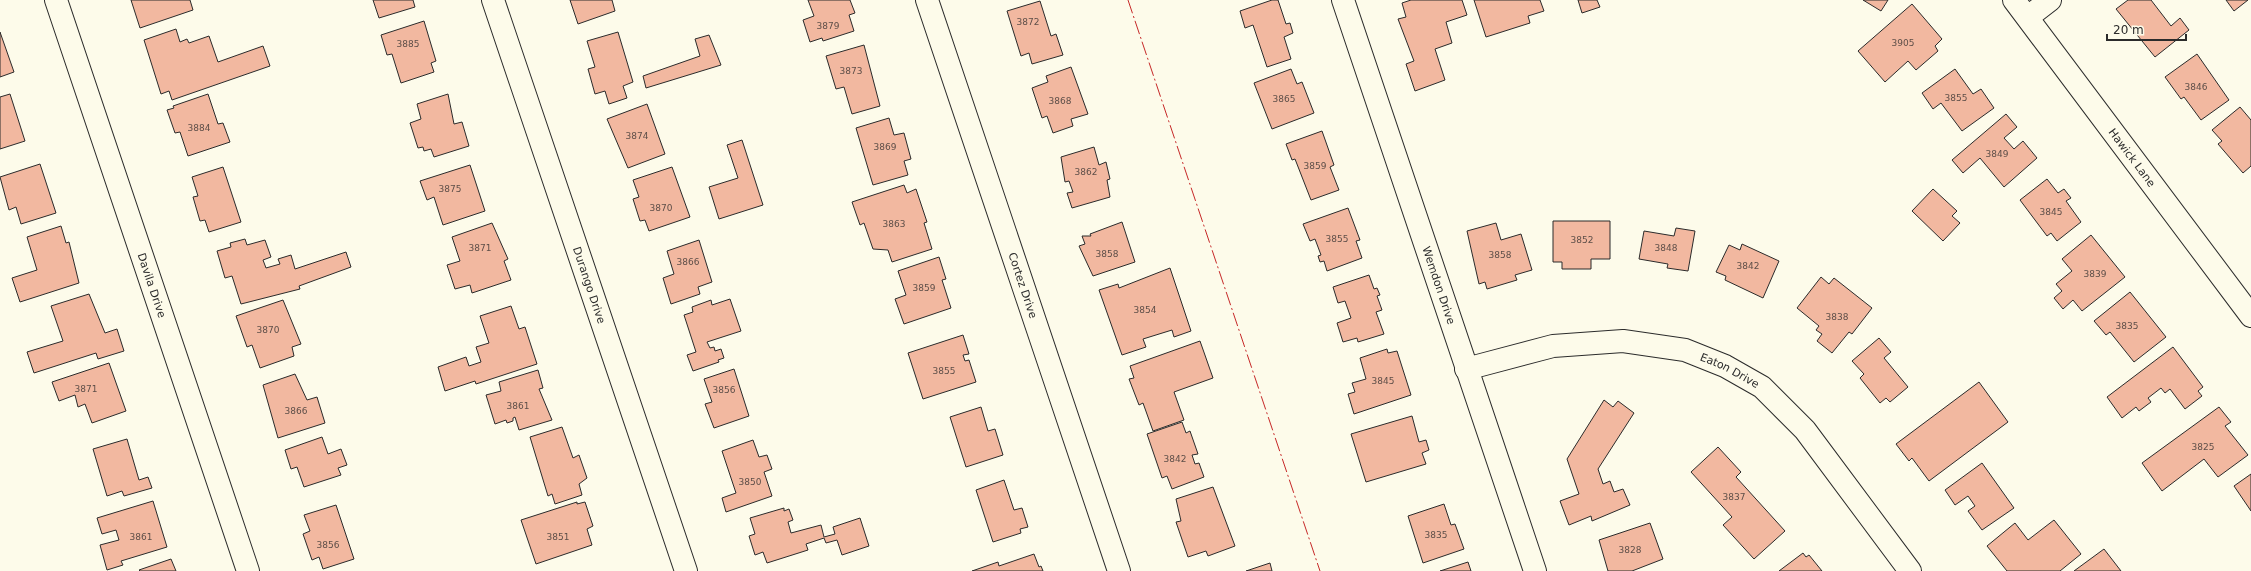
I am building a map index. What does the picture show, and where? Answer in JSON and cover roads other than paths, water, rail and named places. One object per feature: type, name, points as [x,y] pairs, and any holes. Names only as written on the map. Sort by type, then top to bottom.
[{"type":"street","name":"Davila Drive","points":[[56,0],[248,571]]},
{"type":"street","name":"Durango Drive","points":[[493,0],[686,571]]},
{"type":"street","name":"Cortez Drive","points":[[927,0],[1119,571]]},
{"type":"street","name":"Wemdon Drive","points":[[1343,0],[1534,571]]},
{"type":"street","name":"Hawick Lane","points":[[2014,0],[2251,316]]},
{"type":"street","points":[[2028,17],[2050,0]]},
{"type":"street","name":"Eaton Drive","points":[[1466,369],[1553,346],[1623,341],[1685,350],[1725,366],[1762,387],[1804,430],[1910,571]]}]
